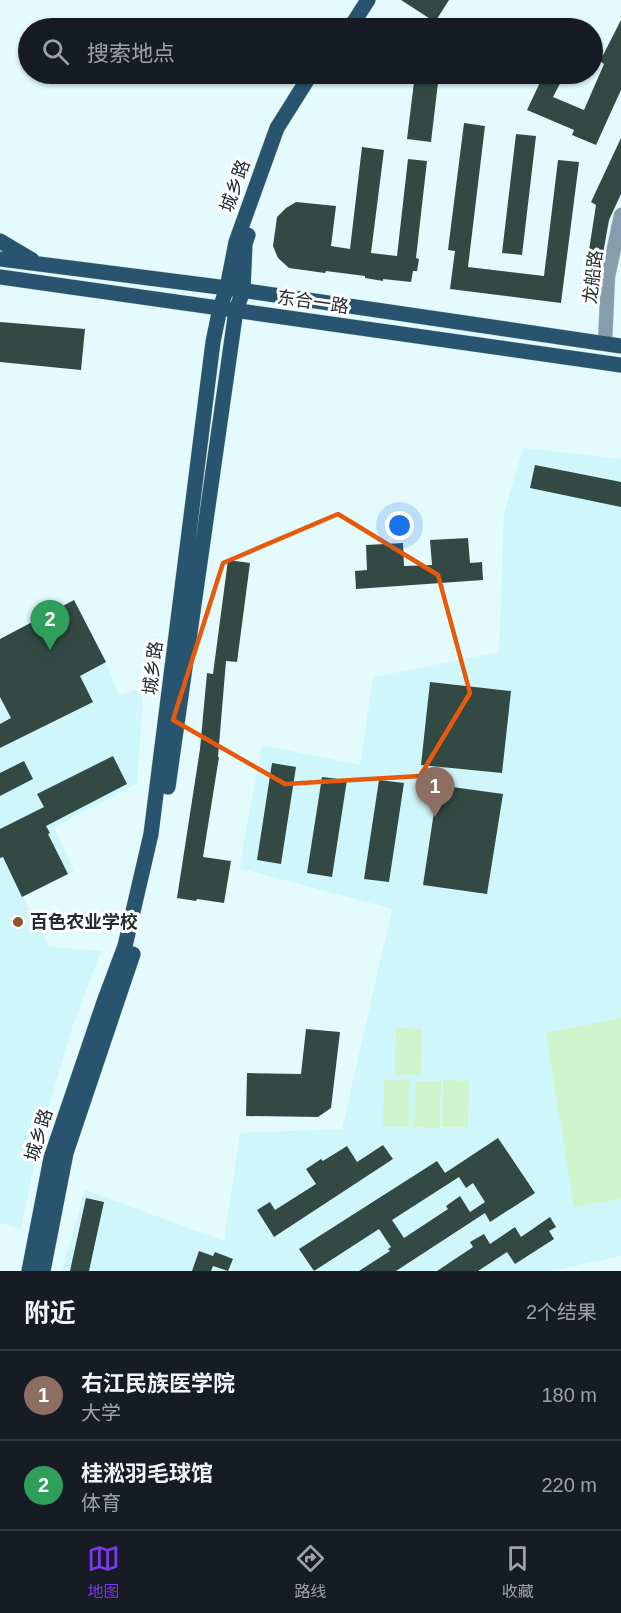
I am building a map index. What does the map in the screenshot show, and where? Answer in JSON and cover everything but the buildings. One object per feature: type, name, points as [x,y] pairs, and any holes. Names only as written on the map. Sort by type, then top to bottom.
[{"type":"main road","points":[[345,18],[357,0]]},
{"type":"main road","points":[[356,18],[368,0]]},
{"type":"main road","name":"城乡路","points":[[29,1271],[51,1158],[125,946],[152,834],[213,342],[220,308],[227,288],[236,242],[277,128],[305,84]]},
{"type":"main road","name":"城乡路","points":[[43,1271],[66,1153],[134,949],[160,836],[236,310],[243,291],[245,244],[285,132],[316,84]]},
{"type":"main road","points":[[0,241],[37,263]]},
{"type":"main road","name":"东合一路","points":[[0,259],[227,288],[621,346]]},
{"type":"main road","name":"东合一路","points":[[0,277],[621,365]]},
{"type":"street","name":"龙船路","points":[[605,344],[608,276],[621,215]]},
{"type":"highlighted area","points":[[338,514],[438,575],[470,693],[420,776],[285,784],[173,720],[223,563]]},
{"type":"shaded area","points":[[523,448],[621,459],[621,1256],[551,1271],[62,1271],[85,1190],[224,1241],[240,1133],[342,1129],[392,909],[239,868],[262,745],[360,765],[373,677],[499,652],[504,513]]},
{"type":"shaded area","name":"百色农业学校","points":[[106,662],[119,695],[136,690],[143,698],[137,784],[54,827],[74,871],[23,897],[49,947],[101,951],[72,1028],[39,1140],[21,1229],[0,1223],[0,697],[9,713]]},
{"type":"green space","points":[[621,1018],[621,1199],[574,1207],[546,1033]]},
{"type":"green space","points":[[396,1028],[422,1029],[421,1075],[395,1075]]},
{"type":"green space","points":[[384,1080],[410,1080],[409,1127],[383,1126]]},
{"type":"green space","points":[[443,1080],[469,1081],[468,1127],[442,1127]]},
{"type":"green space","points":[[415,1081],[441,1081],[440,1128],[414,1127]]},
{"type":"place","name":"桂淞羽毛球馆","points":[[50,650]]},
{"type":"place","name":"右江民族医学院","points":[[435,817]]},
{"type":"place","name":"百色农业学校","points":[[18,922]]}]
